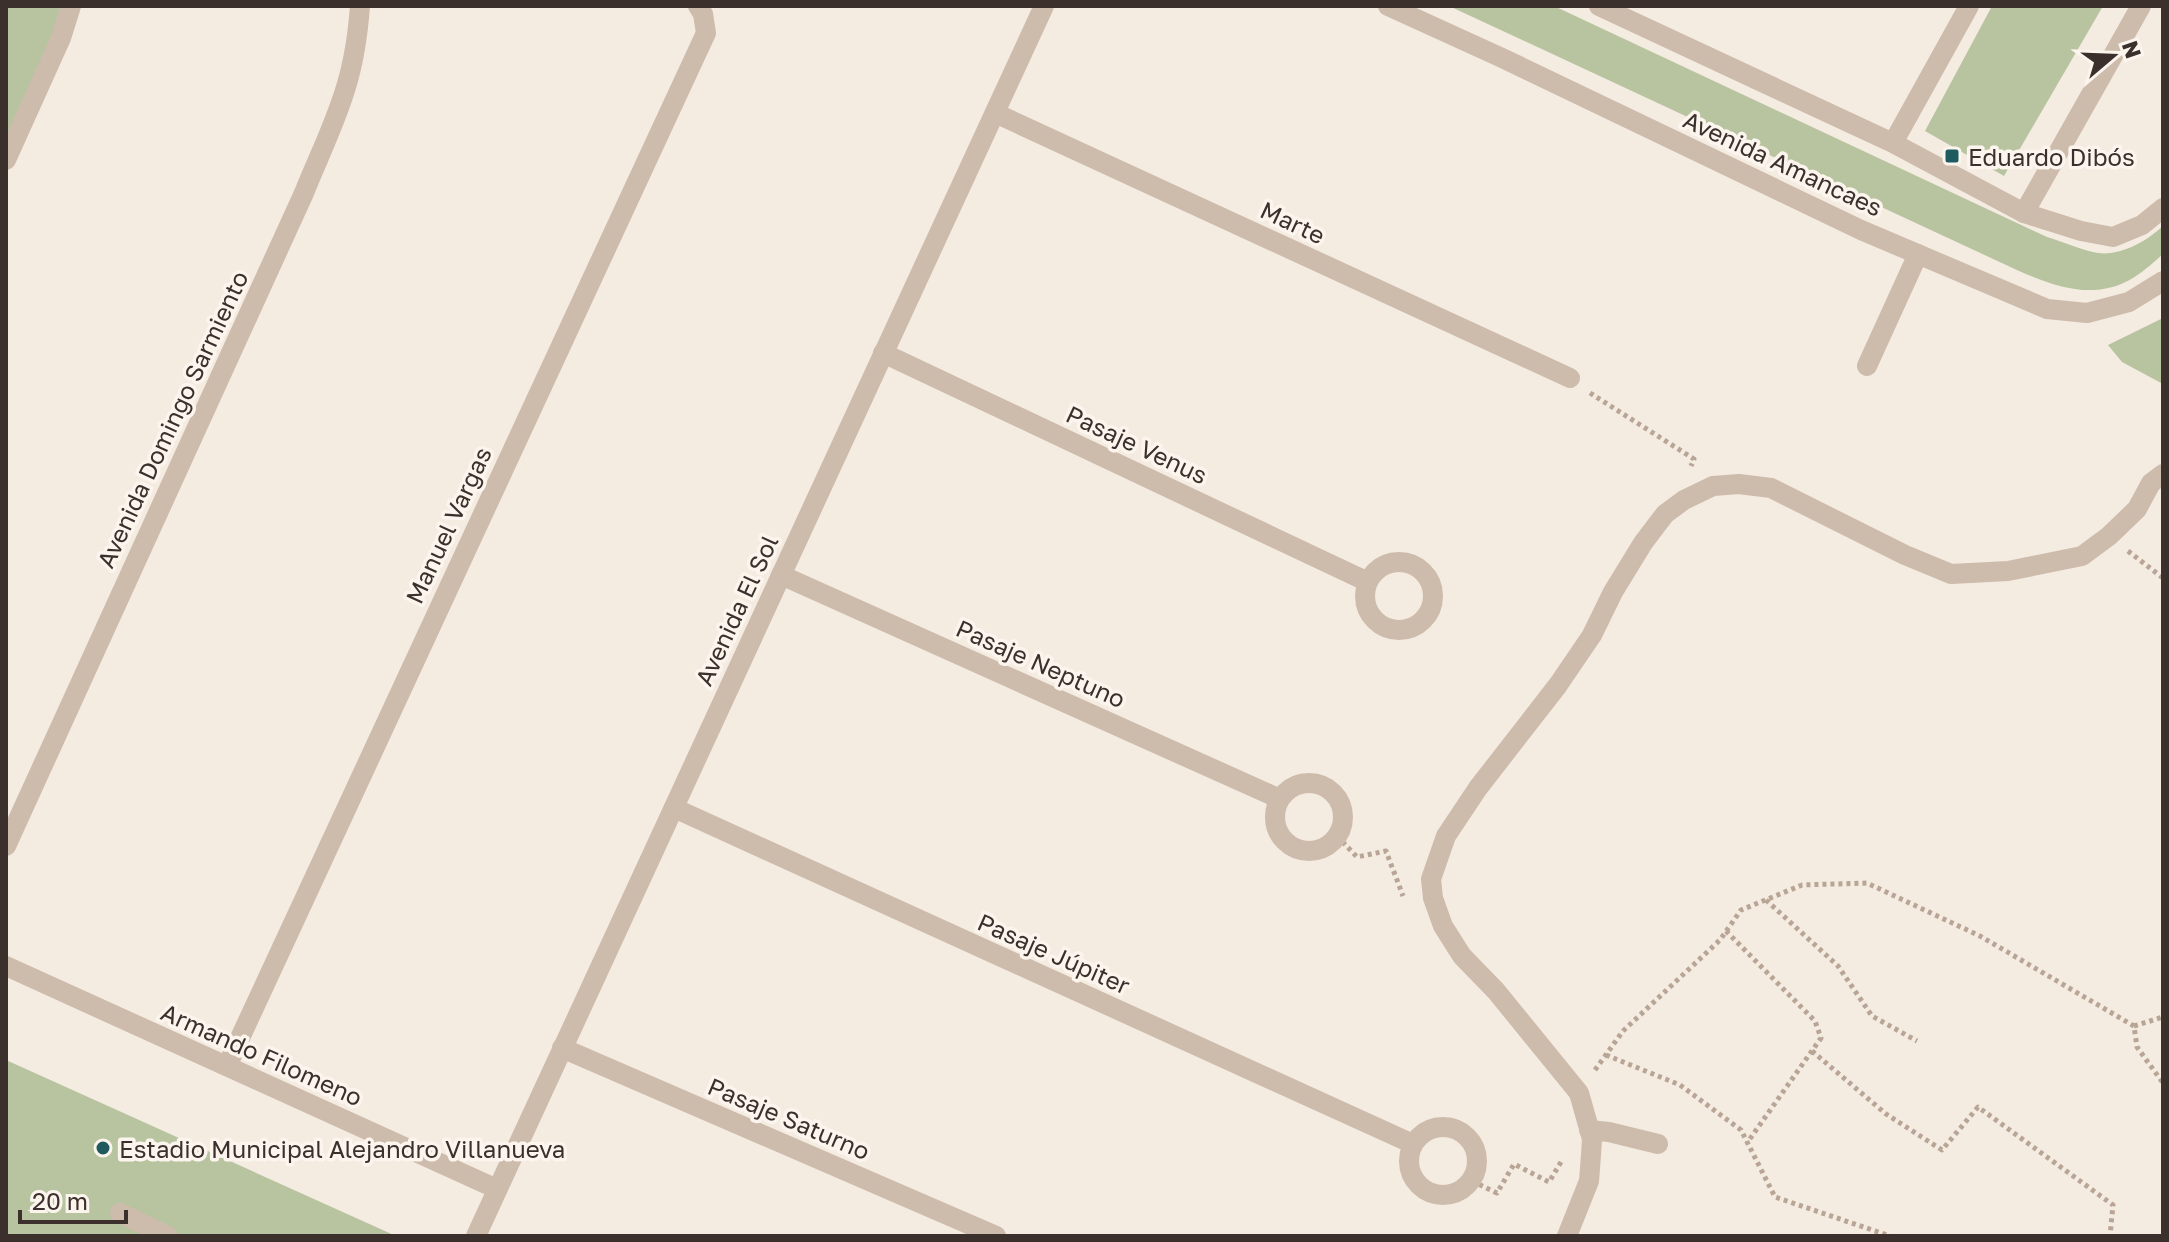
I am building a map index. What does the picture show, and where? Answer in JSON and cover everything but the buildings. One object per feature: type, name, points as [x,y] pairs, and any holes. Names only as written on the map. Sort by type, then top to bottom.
[{"type":"street","points":[[6,160],[61,38],[71,6]]},
{"type":"street","name":"Avenida Domingo Sarmiento","points":[[6,846],[304,193],[347,86],[360,6]]},
{"type":"street","name":"Manuel Vargas","points":[[227,1066],[706,33],[703,14],[698,6]]},
{"type":"street","name":"Avenida El Sol","points":[[476,1236],[1044,6]]},
{"type":"street","name":"Avenida Amancaes","points":[[1388,6],[1514,63],[1861,230],[2047,309],[2087,313],[2129,302],[2163,281]]},
{"type":"street","points":[[1599,6],[1893,143],[2024,213],[2081,231],[2113,237],[2142,225],[2163,208]]},
{"type":"street","points":[[1893,143],[1969,6]]},
{"type":"street","points":[[2024,213],[2141,6]]},
{"type":"street","name":"Marte","points":[[995,113],[1570,378]]},
{"type":"street","points":[[1867,366],[1918,254]]},
{"type":"street","name":"Pasaje Venus","points":[[883,353],[1368,582]]},
{"type":"street","points":[[1567,1236],[1589,1181],[1592,1139],[1579,1093],[1496,991],[1462,956],[1443,926],[1433,898],[1431,879],[1446,836],[1478,788],[1558,685],[1592,635],[1613,592],[1643,543],[1665,514],[1684,500],[1713,486],[1739,484],[1771,488],[1905,555],[1951,574],[2008,571],[2082,556],[2137,509],[2159,479]]},
{"type":"street","name":"Pasaje Neptuno","points":[[781,575],[1280,799]]},
{"type":"street","points":[[1307,783],[1327,788],[1341,805],[1342,826],[1337,836],[1329,845],[1318,850],[1295,848],[1286,842],[1275,821],[1280,799],[1296,785],[1307,783]]},
{"type":"street","name":"Pasaje Júpiter","points":[[674,808],[1413,1144]]},
{"type":"street","name":"Armando Filomeno","points":[[6,966],[497,1189]]},
{"type":"street","name":"Pasaje Saturno","points":[[562,1048],[996,1236]]},
{"type":"street","points":[[1440,1127],[1461,1132],[1470,1140],[1477,1160],[1472,1181],[1453,1195],[1430,1193],[1420,1187],[1410,1167],[1413,1144],[1420,1136],[1440,1127]]},
{"type":"street","points":[[1589,1130],[1658,1144]]},
{"type":"street","points":[[120,1213],[168,1236]]},
{"type":"path","points":[[1570,378],[1610,407],[1694,459]]},
{"type":"path","points":[[2109,536],[2163,578]]},
{"type":"path","points":[[1337,836],[1357,857],[1386,851],[1406,905],[1433,898]]},
{"type":"path","points":[[1579,1093],[1623,1031],[1720,940],[1741,910],[1802,885],[1867,883],[1980,936],[2134,1026],[2163,1017]]},
{"type":"path","points":[[1766,900],[1838,966],[1872,1016],[1917,1041]]},
{"type":"path","points":[[1726,931],[1815,1021],[1821,1038],[1747,1143]]},
{"type":"path","points":[[2134,1026],[2137,1047],[2163,1083]]},
{"type":"path","points":[[1812,1051],[1886,1114],[1942,1150],[1978,1107],[2113,1205],[2110,1236]]},
{"type":"path","points":[[1606,1055],[1680,1085],[1741,1130],[1775,1197],[1890,1236]]},
{"type":"path","points":[[1472,1181],[1497,1193],[1514,1164],[1549,1182],[1563,1159],[1591,1155]]},
{"type":"green space","points":[[6,6],[68,6],[6,150]]},
{"type":"green space","points":[[1449,6],[1554,6],[2047,237],[2085,250],[2107,253],[2133,246],[2163,226],[2163,254],[2133,278],[2104,289],[2076,289],[2047,282]]},
{"type":"green space","points":[[1992,6],[2103,6],[2004,176],[1925,131]]},
{"type":"green space","points":[[2163,318],[2163,384],[2122,362],[2108,345]]},
{"type":"green space","name":"Estadio Municipal Alejandro Villanueva","points":[[6,1060],[396,1236],[6,1236]]},
{"type":"place","name":"Eduardo Dibós","points":[[1952,156]]},
{"type":"place","name":"Estadio Municipal Alejandro Villanueva","points":[[103,1148]]}]
